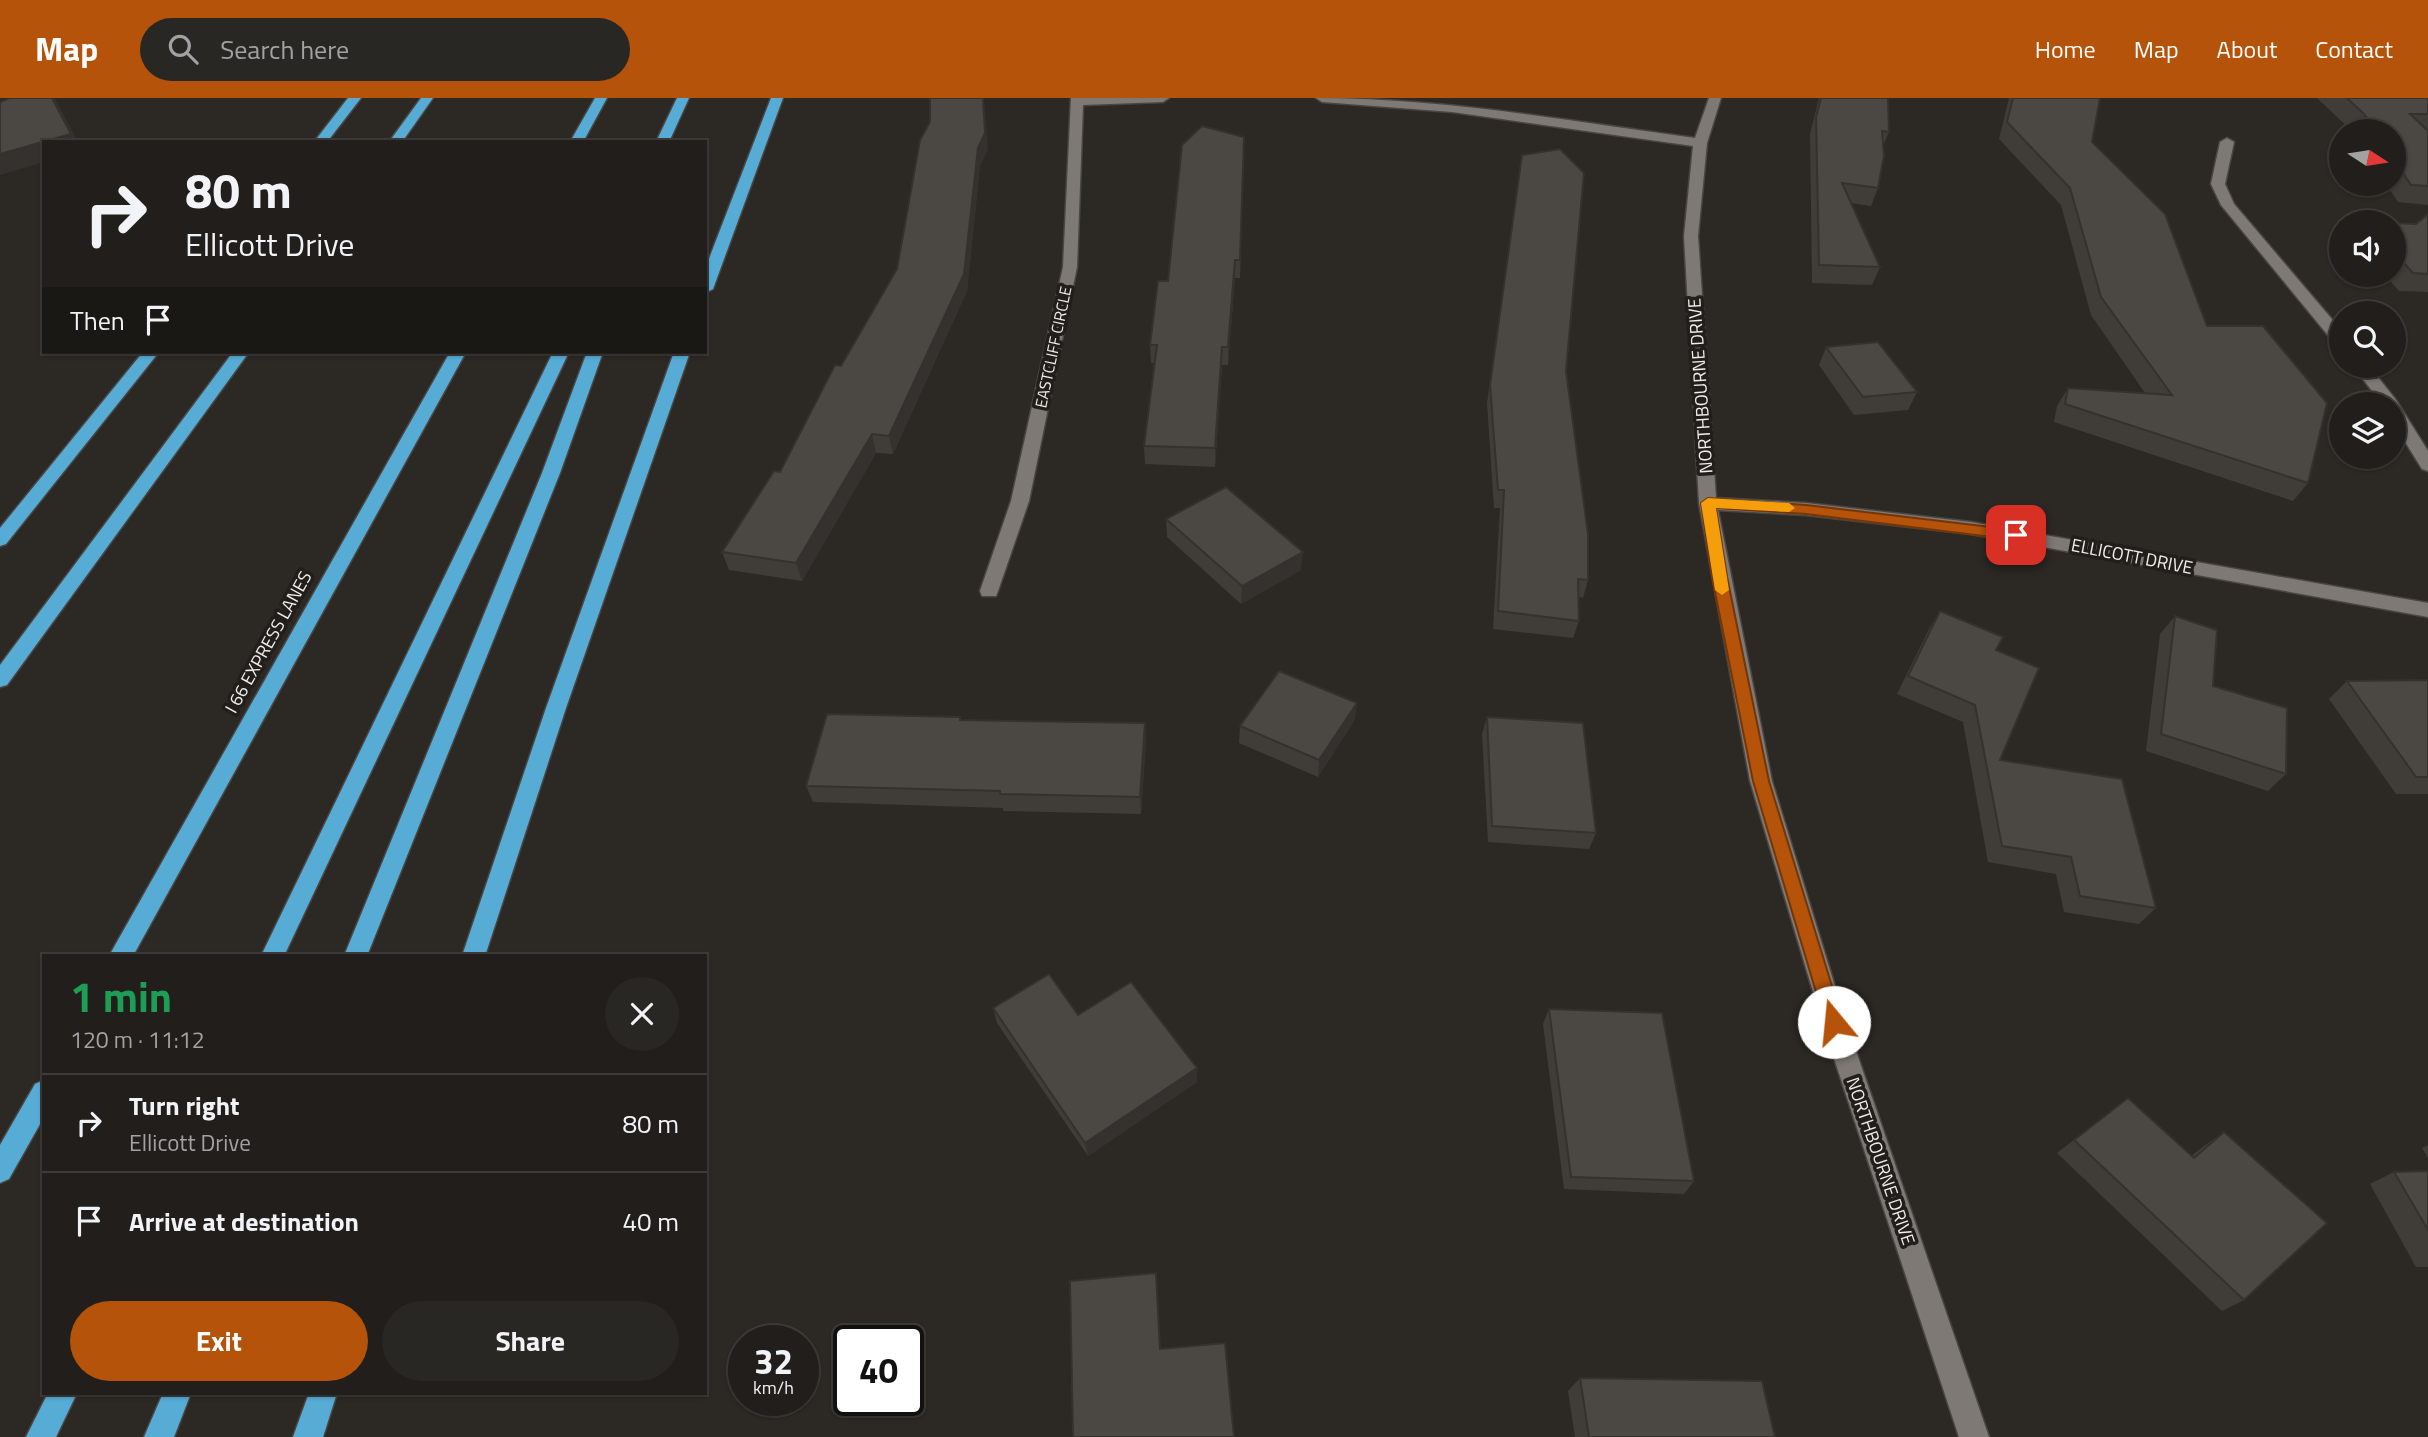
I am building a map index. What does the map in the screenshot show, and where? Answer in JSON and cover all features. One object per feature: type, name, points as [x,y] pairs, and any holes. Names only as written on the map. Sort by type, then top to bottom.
[{"type":"highway","points":[[322,140],[355,98]]},
{"type":"highway","points":[[396,140],[427,98]]},
{"type":"highway","points":[[577,140],[600,98]]},
{"type":"highway","points":[[663,140],[685,98]]},
{"type":"highway","points":[[672,140],[685,98]]},
{"type":"highway","points":[[707,284],[776,98]]},
{"type":"highway","points":[[0,540],[149,354]]},
{"type":"highway","points":[[0,680],[240,354]]},
{"type":"highway","name":"I 66 EXPRESS LANES","points":[[121,954],[457,354]]},
{"type":"highway","points":[[273,954],[561,354]]},
{"type":"highway","points":[[356,954],[546,486],[594,354]]},
{"type":"highway","points":[[474,954],[560,695],[681,354]]},
{"type":"highway","points":[[0,1170],[42,1096]]},
{"type":"highway","points":[[41,1437],[61,1395]]},
{"type":"highway","points":[[159,1437],[176,1395]]},
{"type":"highway","points":[[308,1437],[322,1395]]},
{"type":"street","points":[[1077,100],[1163,98]]},
{"type":"street","points":[[1322,98],[1451,108],[1700,143]]},
{"type":"street","name":"NORTHBOURNE DRIVE","points":[[1715,98],[1700,143],[1691,236],[1708,503],[1720,577],[1761,781],[1834,1022],[1974,1437]]},
{"type":"street","name":"EASTCLIFF CIRCLE","points":[[989,590],[1020,501],[1070,267],[1077,100]]},
{"type":"street","points":[[2227,142],[2218,184],[2228,205],[2329,326]]},
{"type":"street","points":[[2370,378],[2381,392]]},
{"type":"street","points":[[2406,429],[2428,465]]},
{"type":"street","name":"ELLICOTT DRIVE","points":[[1708,503],[1806,509],[1971,528],[2428,610]]},
{"type":"building","points":[[9,98],[52,98],[71,134],[0,154],[0,102]]},
{"type":"building","points":[[930,98],[983,98],[985,133],[978,148],[964,274],[889,436],[872,434],[796,563],[722,552],[774,471],[780,472],[835,365],[841,366],[897,269],[920,140],[930,122]]},
{"type":"building","points":[[1821,98],[1888,98],[1889,132],[1882,131],[1884,156],[1878,188],[1842,183],[1880,267],[1819,265],[1816,117]]},
{"type":"building","points":[[2013,98],[2100,98],[2092,142],[2165,214],[2207,326],[2263,326],[2327,403],[2308,483],[2065,404],[2068,388],[2172,395],[2101,297],[2070,188],[2007,122]]},
{"type":"building","points":[[2347,98],[2428,98],[2428,114],[2410,114],[2428,131],[2428,186],[2411,185],[2406,177],[2406,119],[2368,119]]},
{"type":"building","points":[[1202,126],[1244,137],[1240,260],[1235,260],[1228,347],[1222,347],[1215,448],[1144,446],[1157,345],[1150,345],[1158,281],[1168,281],[1182,145]]},
{"type":"building","points":[[1560,149],[1584,173],[1566,371],[1588,534],[1588,580],[1578,579],[1579,621],[1498,611],[1504,490],[1498,490],[1490,385],[1522,155]]},
{"type":"building","points":[[2428,214],[2428,274],[2413,273],[2406,265],[2406,224],[2416,224]]},
{"type":"building","points":[[1878,342],[1917,392],[1863,397],[1826,347]]},
{"type":"building","points":[[1226,487],[1303,552],[1242,586],[1166,519]]},
{"type":"building","points":[[1940,611],[2003,637],[1996,650],[2039,668],[2000,760],[2122,779],[2156,908],[2080,896],[2071,857],[2002,846],[1975,705],[1908,676]]},
{"type":"building","points":[[2175,616],[2217,630],[2213,686],[2287,708],[2286,774],[2161,734]]},
{"type":"building","points":[[1279,671],[1357,703],[1319,760],[1240,726]]},
{"type":"building","points":[[2428,680],[2428,777],[2416,777],[2347,681]]},
{"type":"building","points":[[827,714],[960,717],[960,720],[1145,723],[1140,797],[806,786]]},
{"type":"building","points":[[1487,717],[1583,723],[1596,833],[1492,826]]},
{"type":"building","points":[[1049,974],[1078,1015],[1131,982],[1197,1068],[1085,1143],[993,1008]]},
{"type":"building","points":[[1549,1009],[1662,1013],[1694,1181],[1571,1177]]},
{"type":"building","points":[[2128,1098],[2194,1158],[2224,1132],[2327,1223],[2244,1300],[2074,1140]]},
{"type":"building","points":[[2428,1171],[2428,1230],[2394,1172]]},
{"type":"building","points":[[1156,1273],[1160,1349],[1225,1343],[1234,1437],[1073,1437],[1070,1281]]},
{"type":"building","points":[[1580,1378],[1762,1381],[1775,1437],[1589,1437]]},
{"type":"slow traffic","points":[[1722,590],[1708,503],[1789,508]]},
{"type":"route","points":[[1834,1022],[1761,781],[1708,503],[1806,509],[2016,535]]}]
